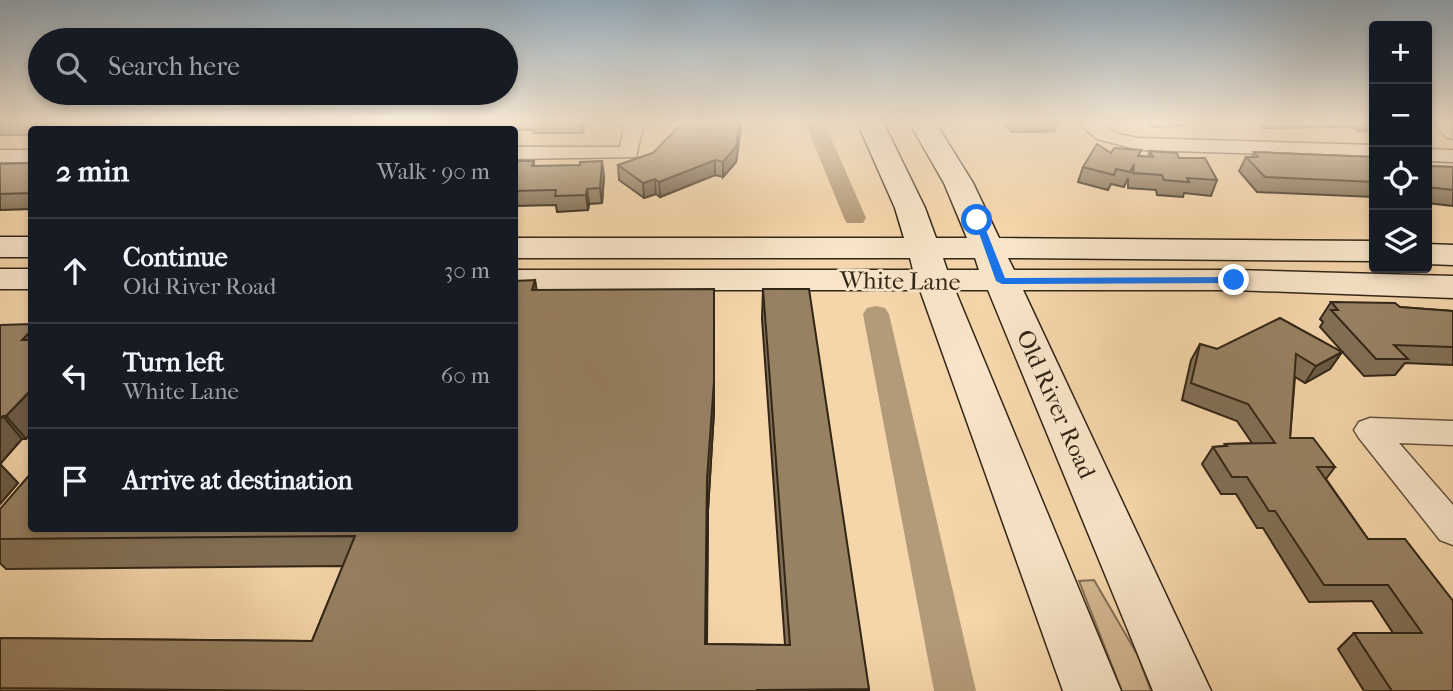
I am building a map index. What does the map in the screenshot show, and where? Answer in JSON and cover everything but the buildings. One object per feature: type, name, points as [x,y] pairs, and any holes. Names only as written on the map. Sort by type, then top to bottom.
[{"type":"main road","points":[[885,154],[910,208],[929,265],[1092,691]]},
{"type":"main road","name":"Old River Road","points":[[941,154],[977,220],[994,265],[1182,691]]},
{"type":"main road","points":[[0,247],[28,247]]},
{"type":"main road","name":"White Lane","points":[[518,247],[929,265]]},
{"type":"main road","name":"White Lane","points":[[518,280],[1369,251]]},
{"type":"main road","points":[[1432,254],[1453,255]]},
{"type":"main road","name":"White Lane","points":[[994,265],[1234,280],[1453,287]]},
{"type":"main road","points":[[0,279],[28,279]]},
{"type":"street","points":[[1432,155],[1453,156]]},
{"type":"street","points":[[0,156],[28,156]]},
{"type":"street","points":[[1453,433],[1370,430],[1453,530]]},
{"type":"shaded area","points":[[1094,580],[1137,654],[1151,691],[1122,691],[1079,581]]},
{"type":"waterway","points":[[828,154],[855,218]]},
{"type":"waterway","points":[[876,314],[955,691]]},
{"type":"route","points":[[977,220],[986,248],[1002,281],[1234,280]]}]
